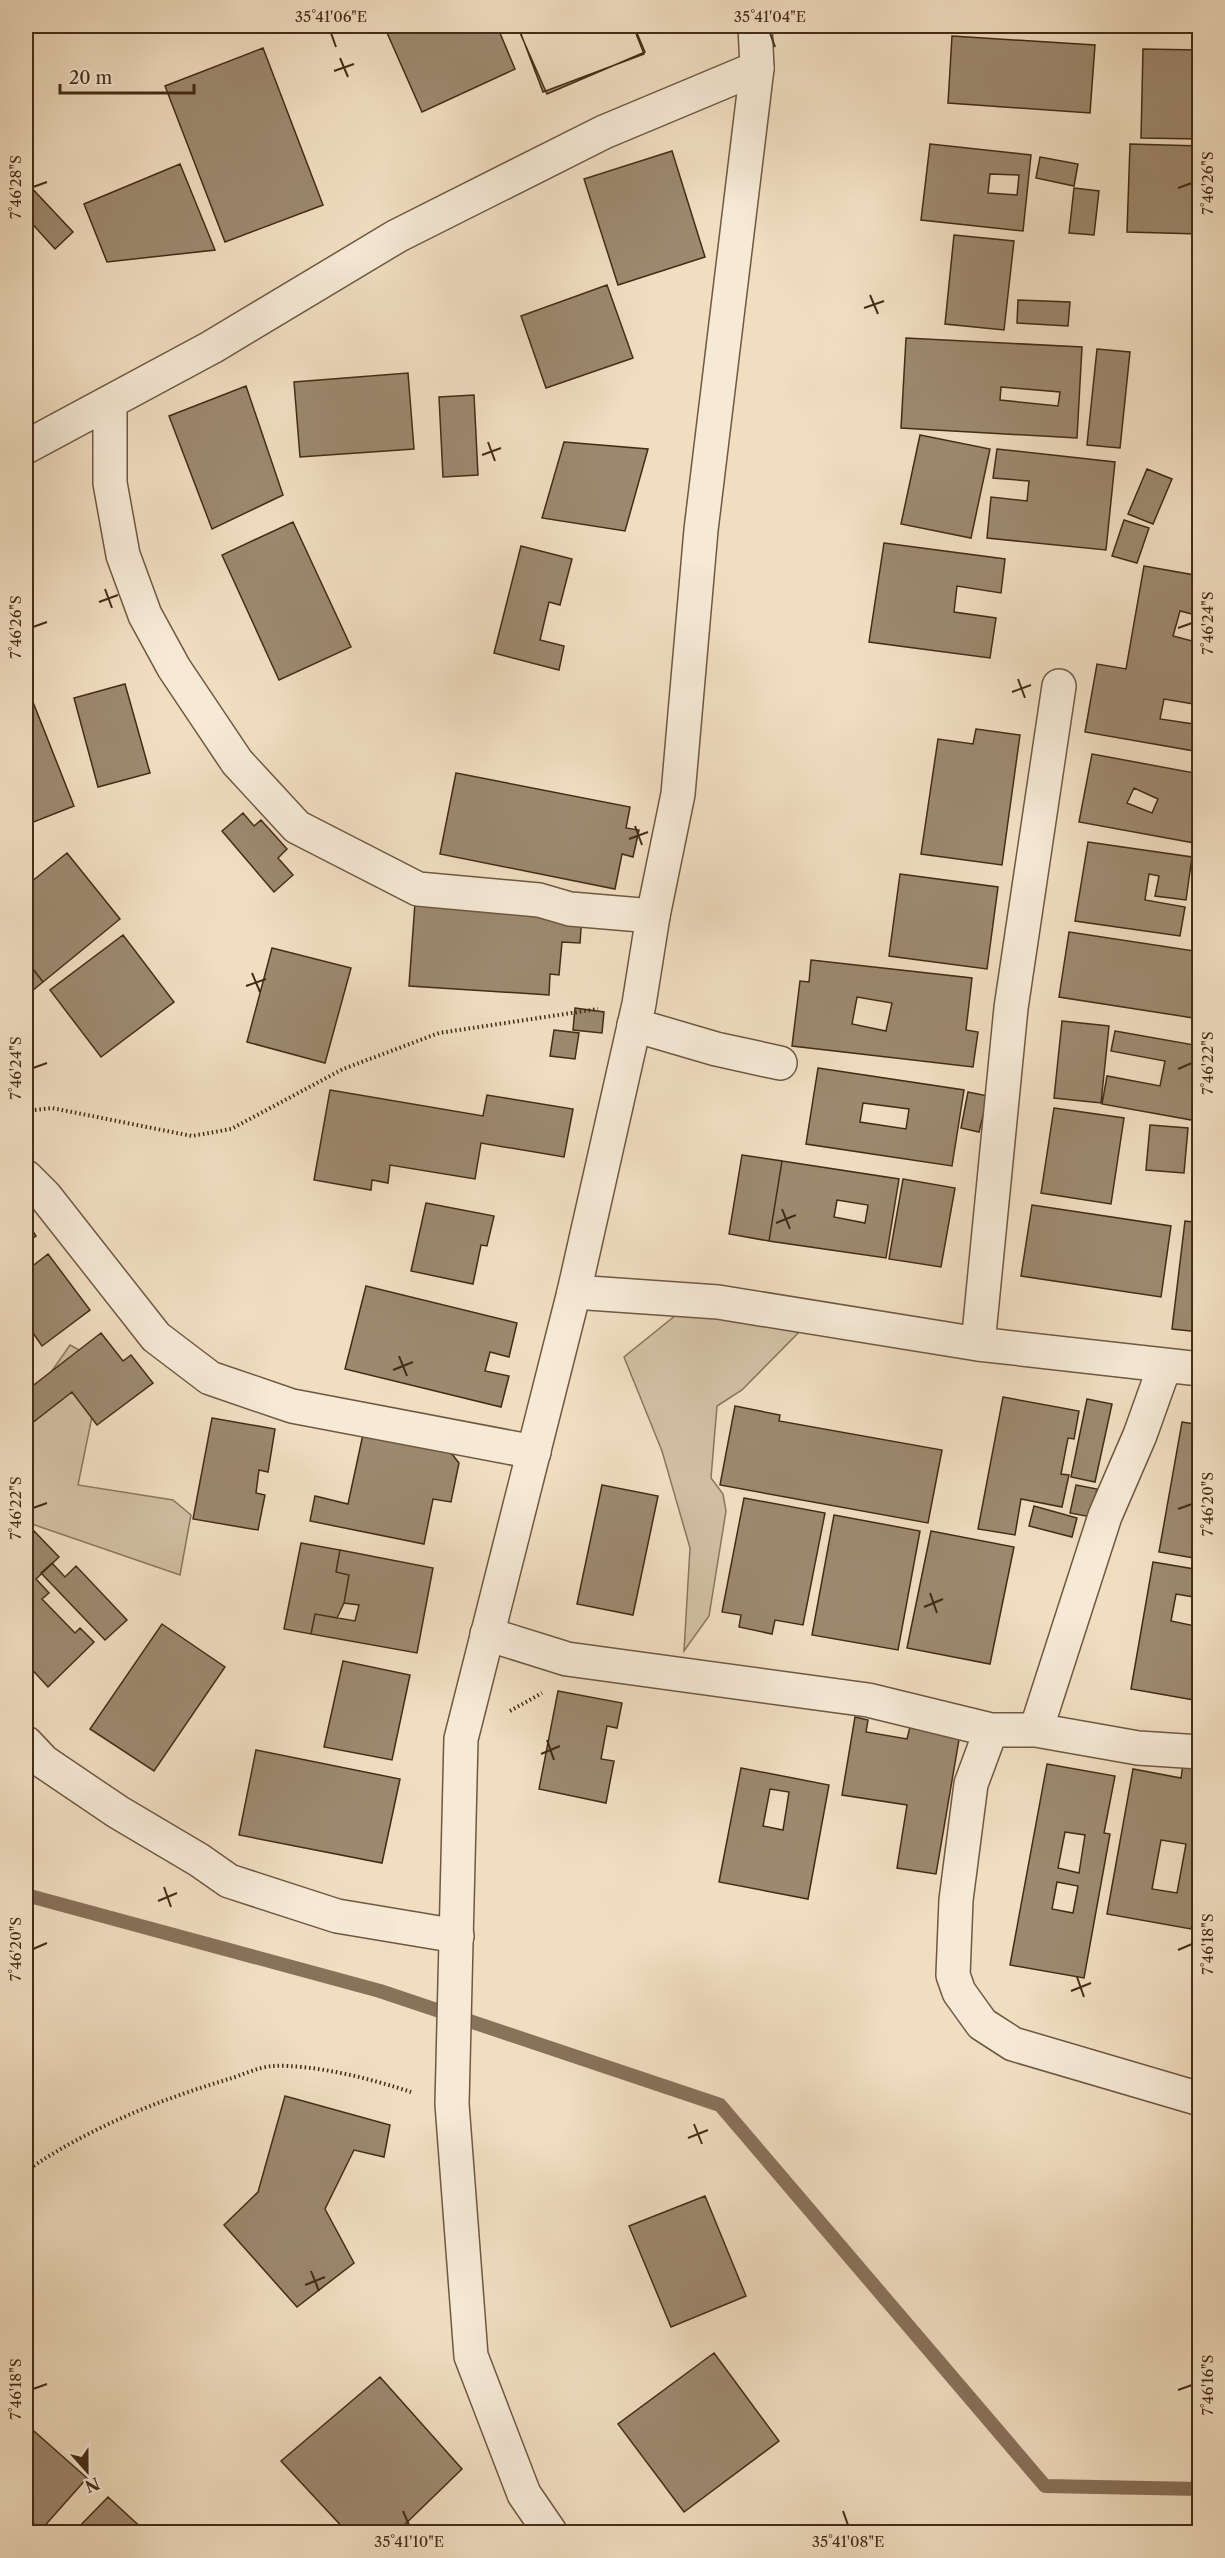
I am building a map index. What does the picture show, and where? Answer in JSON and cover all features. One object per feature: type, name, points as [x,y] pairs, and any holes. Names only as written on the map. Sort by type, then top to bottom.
[{"type":"street","points":[[550,2532],[524,2494],[471,2356],[452,2104],[461,1738],[574,1292],[637,1014],[653,916],[678,794],[701,530],[757,68],[755,26]]},
{"type":"street","points":[[26,447],[212,347],[397,236],[604,132],[757,68]]},
{"type":"street","points":[[110,402],[110,483],[123,555],[145,615],[174,668],[237,762],[297,827],[418,889],[539,900],[570,909],[653,916]]},
{"type":"street","points":[[978,1344],[1011,1008],[1059,686]]},
{"type":"street","points":[[637,1014],[716,1049],[780,1063]]},
{"type":"street","points":[[26,1177],[52,1205],[156,1336],[210,1378],[292,1406],[534,1452]]},
{"type":"street","points":[[574,1292],[718,1302],[978,1344],[1200,1369]]},
{"type":"street","points":[[1036,1730],[1106,1516],[1140,1435],[1165,1365]]},
{"type":"street","points":[[487,1634],[567,1659],[868,1700],[991,1730],[1036,1730],[1138,1748],[1200,1752]]},
{"type":"street","points":[[991,1730],[971,1785],[956,1900],[953,1976],[959,1992],[982,2024],[1013,2044],[1200,2099]]},
{"type":"street","points":[[26,1743],[44,1762],[118,1812],[230,1881],[336,1916],[457,1936]]},
{"type":"path","points":[[26,1111],[52,1108],[192,1136],[231,1128],[343,1069],[439,1033],[637,1014]]},
{"type":"path","points":[[464,1726],[500,1716],[545,1691]]},
{"type":"path","points":[[26,2171],[94,2131],[148,2107],[271,2066],[324,2071],[378,2081],[452,2104]]},
{"type":"shaded area","points":[[676,1315],[805,1326],[742,1390],[717,1406],[711,1478],[723,1494],[726,1511],[709,1616],[684,1651],[690,1548],[662,1451],[624,1357]]},
{"type":"shaded area","points":[[70,1345],[103,1363],[78,1485],[173,1500],[191,1515],[180,1575],[26,1522],[26,1408]]},
{"type":"building","points":[[384,26],[497,26],[515,69],[422,112]]},
{"type":"building","points":[[517,26],[634,26],[645,52],[547,94]]},
{"type":"building","points":[[518,26],[633,26],[644,54],[543,92]]},
{"type":"building","points":[[1007,26],[1118,26],[1118,33]]},
{"type":"building","points":[[952,36],[1095,45],[1090,113],[948,103]]},
{"type":"building","points":[[263,48],[323,205],[225,242],[165,86]]},
{"type":"building","points":[[1143,49],[1200,50],[1200,139],[1141,138]]},
{"type":"building","points":[[930,144],[1031,155],[1023,231],[921,220]],"holes":[[[990,174],[1019,175],[1017,195],[988,193]]]},
{"type":"building","points":[[1130,144],[1200,146],[1200,234],[1127,232]]},
{"type":"building","points":[[672,151],[705,257],[618,285],[584,179]]},
{"type":"building","points":[[1040,157],[1078,164],[1074,186],[1036,178]]},
{"type":"building","points":[[180,164],[215,250],[107,262],[84,204]]},
{"type":"building","points":[[26,182],[73,232],[55,249],[26,217]]},
{"type":"building","points":[[1074,188],[1099,191],[1094,235],[1069,233]]},
{"type":"building","points":[[954,235],[1014,241],[1004,330],[945,324]]},
{"type":"building","points":[[607,285],[633,358],[546,388],[521,316]]},
{"type":"building","points":[[1018,300],[1070,302],[1068,326],[1017,323]]},
{"type":"building","points":[[906,338],[1082,347],[1077,438],[901,428]],"holes":[[[1001,387],[1060,392],[1058,406],[1000,400]]]},
{"type":"building","points":[[1097,349],[1130,352],[1120,448],[1087,445]]},
{"type":"building","points":[[408,373],[414,449],[300,457],[294,382]]},
{"type":"building","points":[[246,386],[283,495],[212,529],[169,416]]},
{"type":"building","points":[[474,395],[478,475],[443,477],[439,397]]},
{"type":"building","points":[[920,435],[990,449],[971,538],[901,524]]},
{"type":"building","points":[[564,442],[648,449],[625,531],[542,518]]},
{"type":"building","points":[[997,449],[1115,462],[1106,550],[987,538],[991,497],[1027,501],[1029,481],[993,478]]},
{"type":"building","points":[[1147,469],[1172,479],[1153,524],[1128,514]]},
{"type":"building","points":[[1124,520],[1149,528],[1137,563],[1112,556]]},
{"type":"building","points":[[293,522],[351,647],[279,680],[222,555]]},
{"type":"building","points":[[884,543],[1005,559],[1001,593],[957,586],[954,612],[996,618],[990,658],[869,642]]},
{"type":"building","points":[[521,546],[572,559],[560,605],[549,602],[540,640],[564,646],[559,670],[494,653]]},
{"type":"building","points":[[1144,566],[1200,576],[1200,616],[1180,611],[1173,636],[1200,643],[1200,705],[1164,699],[1160,719],[1200,725],[1200,752],[1085,732],[1097,664],[1126,669]]},
{"type":"building","points":[[125,684],[150,773],[98,787],[74,698]]},
{"type":"building","points":[[31,697],[74,806],[26,825],[26,699]]},
{"type":"building","points":[[976,729],[1020,735],[1002,865],[921,854],[938,739],[973,744]]},
{"type":"building","points":[[1092,754],[1200,774],[1200,844],[1079,822]],"holes":[[[1134,788],[1158,799],[1152,813],[1127,803]]]},
{"type":"building","points":[[456,773],[630,807],[626,828],[639,830],[633,857],[622,854],[615,889],[440,854]]},
{"type":"building","points":[[243,813],[254,826],[261,820],[287,849],[278,858],[293,875],[274,892],[222,831]]},
{"type":"building","points":[[1088,842],[1192,857],[1186,900],[1155,896],[1159,876],[1149,874],[1145,900],[1185,907],[1180,936],[1075,921]]},
{"type":"building","points":[[67,853],[120,919],[43,982],[26,960],[26,886]]},
{"type":"building","points":[[900,874],[998,887],[987,969],[889,956]]},
{"type":"building","points":[[415,903],[582,914],[580,943],[562,942],[559,975],[550,974],[549,995],[409,986]]},
{"type":"building","points":[[1069,932],[1194,951],[1197,934],[1200,935],[1200,1019],[1059,997]]},
{"type":"building","points":[[123,935],[174,1002],[101,1057],[50,990]]},
{"type":"building","points":[[272,948],[351,968],[325,1063],[247,1042]]},
{"type":"building","points":[[26,960],[43,982],[26,996]]},
{"type":"building","points":[[811,960],[972,978],[966,1030],[978,1032],[973,1067],[792,1046],[800,981],[809,982]],"holes":[[[857,997],[892,1003],[886,1031],[852,1024]]]},
{"type":"building","points":[[575,1008],[604,1012],[602,1033],[573,1030]]},
{"type":"building","points":[[1062,1021],[1109,1026],[1101,1103],[1054,1098]]},
{"type":"building","points":[[554,1030],[579,1033],[575,1059],[550,1056]]},
{"type":"building","points":[[1115,1031],[1200,1046],[1197,1121],[1102,1104],[1107,1076],[1160,1086],[1165,1061],[1111,1051]]},
{"type":"building","points":[[818,1068],[964,1090],[952,1166],[806,1144]],"holes":[[[863,1103],[909,1109],[906,1129],[860,1122]]]},
{"type":"building","points":[[330,1090],[483,1116],[487,1095],[573,1109],[564,1157],[481,1143],[475,1179],[390,1165],[388,1183],[372,1180],[371,1190],[314,1180]]},
{"type":"building","points":[[968,1092],[988,1096],[979,1132],[961,1128]]},
{"type":"building","points":[[1054,1108],[1124,1118],[1111,1204],[1041,1193]]},
{"type":"building","points":[[1150,1125],[1188,1128],[1184,1173],[1146,1170]]},
{"type":"building","points":[[742,1155],[782,1161],[769,1241],[729,1234]]},
{"type":"building","points":[[782,1161],[899,1179],[886,1258],[769,1241]],"holes":[[[837,1200],[868,1205],[865,1223],[834,1217]]]},
{"type":"building","points":[[903,1179],[955,1188],[941,1267],[889,1259]]},
{"type":"building","points":[[426,1203],[494,1216],[487,1246],[481,1245],[473,1284],[411,1271]]},
{"type":"building","points":[[1032,1205],[1171,1226],[1161,1297],[1021,1276]]},
{"type":"building","points":[[26,1220],[36,1236],[26,1243]]},
{"type":"building","points":[[1185,1221],[1200,1223],[1200,1332],[1172,1329]]},
{"type":"building","points":[[48,1254],[90,1310],[42,1346],[26,1323],[26,1271]]},
{"type":"building","points":[[366,1286],[517,1323],[509,1357],[490,1352],[485,1371],[509,1376],[501,1407],[345,1369]]},
{"type":"building","points":[[101,1333],[123,1361],[131,1355],[153,1383],[97,1425],[72,1392],[31,1424],[26,1416],[26,1391]]},
{"type":"building","points":[[1003,1397],[1079,1411],[1074,1439],[1068,1438],[1061,1474],[1069,1475],[1062,1507],[1021,1499],[1015,1535],[978,1529]]},
{"type":"building","points":[[1087,1399],[1112,1404],[1095,1482],[1071,1477]]},
{"type":"building","points":[[735,1406],[780,1415],[779,1421],[942,1450],[928,1523],[720,1485]]},
{"type":"building","points":[[212,1418],[275,1429],[268,1472],[259,1470],[256,1493],[265,1495],[258,1530],[193,1519]]},
{"type":"building","points":[[1182,1422],[1200,1425],[1200,1512],[1197,1512],[1194,1529],[1200,1529],[1200,1559],[1159,1552]]},
{"type":"building","points":[[365,1425],[441,1440],[459,1463],[451,1502],[433,1499],[424,1544],[310,1521],[315,1496],[348,1504]]},
{"type":"building","points":[[602,1485],[658,1496],[633,1615],[577,1604]]},
{"type":"building","points":[[1076,1485],[1097,1489],[1091,1517],[1070,1513]]},
{"type":"building","points":[[744,1498],[825,1513],[803,1625],[775,1620],[772,1634],[739,1627],[741,1615],[722,1612]]},
{"type":"building","points":[[1034,1506],[1077,1518],[1072,1537],[1029,1526]]},
{"type":"building","points":[[834,1515],[920,1531],[898,1650],[812,1635]]},
{"type":"building","points":[[34,1531],[59,1557],[36,1579],[49,1593],[42,1599],[75,1633],[80,1628],[94,1642],[48,1687],[26,1663],[26,1540]]},
{"type":"building","points":[[931,1531],[1014,1547],[990,1664],[907,1648]]},
{"type":"building","points":[[301,1543],[340,1550],[336,1572],[349,1575],[344,1603],[337,1618],[315,1614],[311,1634],[284,1629]]},
{"type":"building","points":[[340,1550],[433,1568],[417,1653],[311,1634],[315,1614],[355,1621],[359,1605],[344,1603],[349,1575],[336,1572]]},
{"type":"building","points":[[1153,1562],[1200,1570],[1200,1598],[1176,1594],[1171,1621],[1200,1627],[1200,1701],[1131,1689]]},
{"type":"building","points":[[52,1563],[65,1577],[76,1566],[127,1620],[105,1640],[41,1573]]},
{"type":"building","points":[[162,1624],[225,1667],[154,1771],[90,1729]]},
{"type":"building","points":[[343,1661],[410,1675],[392,1760],[324,1747]]},
{"type":"building","points":[[558,1691],[622,1703],[617,1728],[607,1726],[601,1759],[614,1761],[606,1803],[539,1789]]},
{"type":"building","points":[[855,1717],[868,1720],[866,1732],[907,1739],[910,1727],[960,1734],[936,1874],[897,1868],[907,1805],[842,1795]]},
{"type":"building","points":[[256,1750],[400,1779],[382,1863],[239,1835]]},
{"type":"building","points":[[1047,1764],[1115,1776],[1104,1833],[1110,1834],[1084,1978],[1010,1965]],"holes":[[[1065,1832],[1085,1835],[1079,1873],[1058,1868]],[[1057,1882],[1078,1886],[1073,1913],[1052,1909]]]},
{"type":"building","points":[[1183,1764],[1200,1767],[1200,1887],[1191,1929],[1107,1914],[1133,1769],[1181,1778]],"holes":[[[1161,1840],[1186,1844],[1177,1893],[1152,1889]]]},
{"type":"building","points":[[741,1768],[829,1785],[808,1899],[719,1882]],"holes":[[[770,1789],[789,1792],[783,1830],[763,1826]]]},
{"type":"building","points":[[285,2096],[390,2125],[384,2157],[354,2150],[325,2209],[354,2263],[297,2307],[224,2225],[258,2192]]},
{"type":"building","points":[[705,2196],[746,2296],[671,2327],[629,2226]]},
{"type":"building","points":[[714,2353],[779,2441],[684,2512],[618,2424]]},
{"type":"building","points":[[380,2377],[462,2469],[397,2532],[347,2532],[281,2461]]},
{"type":"building","points":[[26,2424],[87,2478],[41,2530],[26,2517]]},
{"type":"building","points":[[108,2497],[146,2532],[74,2532]]},
{"type":"waterway","points":[[26,1895],[380,1991],[720,2105],[1045,2486],[1200,2489]]}]
